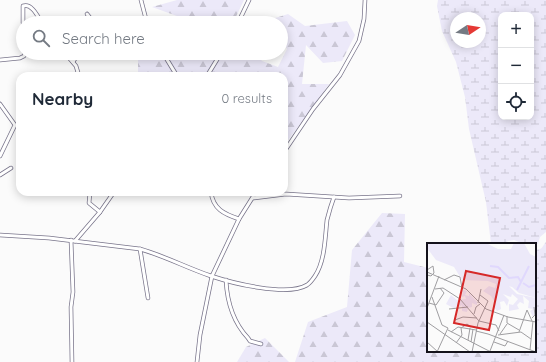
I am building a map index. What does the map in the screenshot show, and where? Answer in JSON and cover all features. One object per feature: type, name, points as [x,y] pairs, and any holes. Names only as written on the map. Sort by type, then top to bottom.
[{"type":"street","points":[[141,0],[145,16]]},
{"type":"street","points":[[241,16],[249,0]]},
{"type":"street","points":[[288,146],[313,109],[340,75],[355,47],[362,32],[366,0]]},
{"type":"street","points":[[24,16],[23,6],[26,5],[29,6],[37,16]]},
{"type":"street","points":[[0,60],[16,58]]},
{"type":"street","points":[[167,60],[175,72]]},
{"type":"street","points":[[209,72],[217,60]]},
{"type":"street","points":[[73,62],[77,72]]},
{"type":"street","points":[[0,104],[15,125],[0,156]]},
{"type":"street","points":[[0,175],[11,168]]},
{"type":"street","points":[[288,194],[334,197],[400,196]]},
{"type":"street","points":[[90,196],[89,203],[100,212]]},
{"type":"street","points":[[72,362],[71,307],[73,292],[73,240],[100,212],[111,196]]},
{"type":"street","points":[[211,196],[216,206],[221,211],[239,219]]},
{"type":"street","points":[[196,362],[212,276],[239,219],[253,198],[270,196]]},
{"type":"street","points":[[0,235],[73,240],[140,250],[156,254],[226,280],[259,288],[290,290],[307,285],[314,278],[318,270],[324,246],[328,217],[334,197]]},
{"type":"street","points":[[140,250],[148,298]]},
{"type":"street","points":[[226,280],[227,296],[238,326],[250,341],[261,344]]},
{"type":"green space","points":[[177,0],[244,0],[236,16],[177,16],[152,7]]},
{"type":"green space","points":[[438,0],[546,0],[546,232],[540,237],[538,244],[522,243],[514,240],[505,243],[491,243],[486,202],[469,129],[465,97],[456,62],[442,31],[437,6]]},
{"type":"green space","points":[[288,14],[305,26],[347,21],[355,35],[342,61],[323,63],[306,45],[302,84],[329,84],[288,140],[288,72],[138,72],[138,60],[261,60],[278,67],[282,60],[288,60],[288,16],[282,16]]},
{"type":"green space","points":[[382,213],[405,214],[404,262],[427,268],[427,352],[535,352],[536,358],[531,362],[295,362],[308,322],[347,307],[352,250]]},
{"type":"green space","points":[[546,242],[546,362],[489,362],[489,352],[536,352],[536,250],[543,247]]},
{"type":"green space","points":[[265,338],[289,362],[237,362],[246,347]]}]
